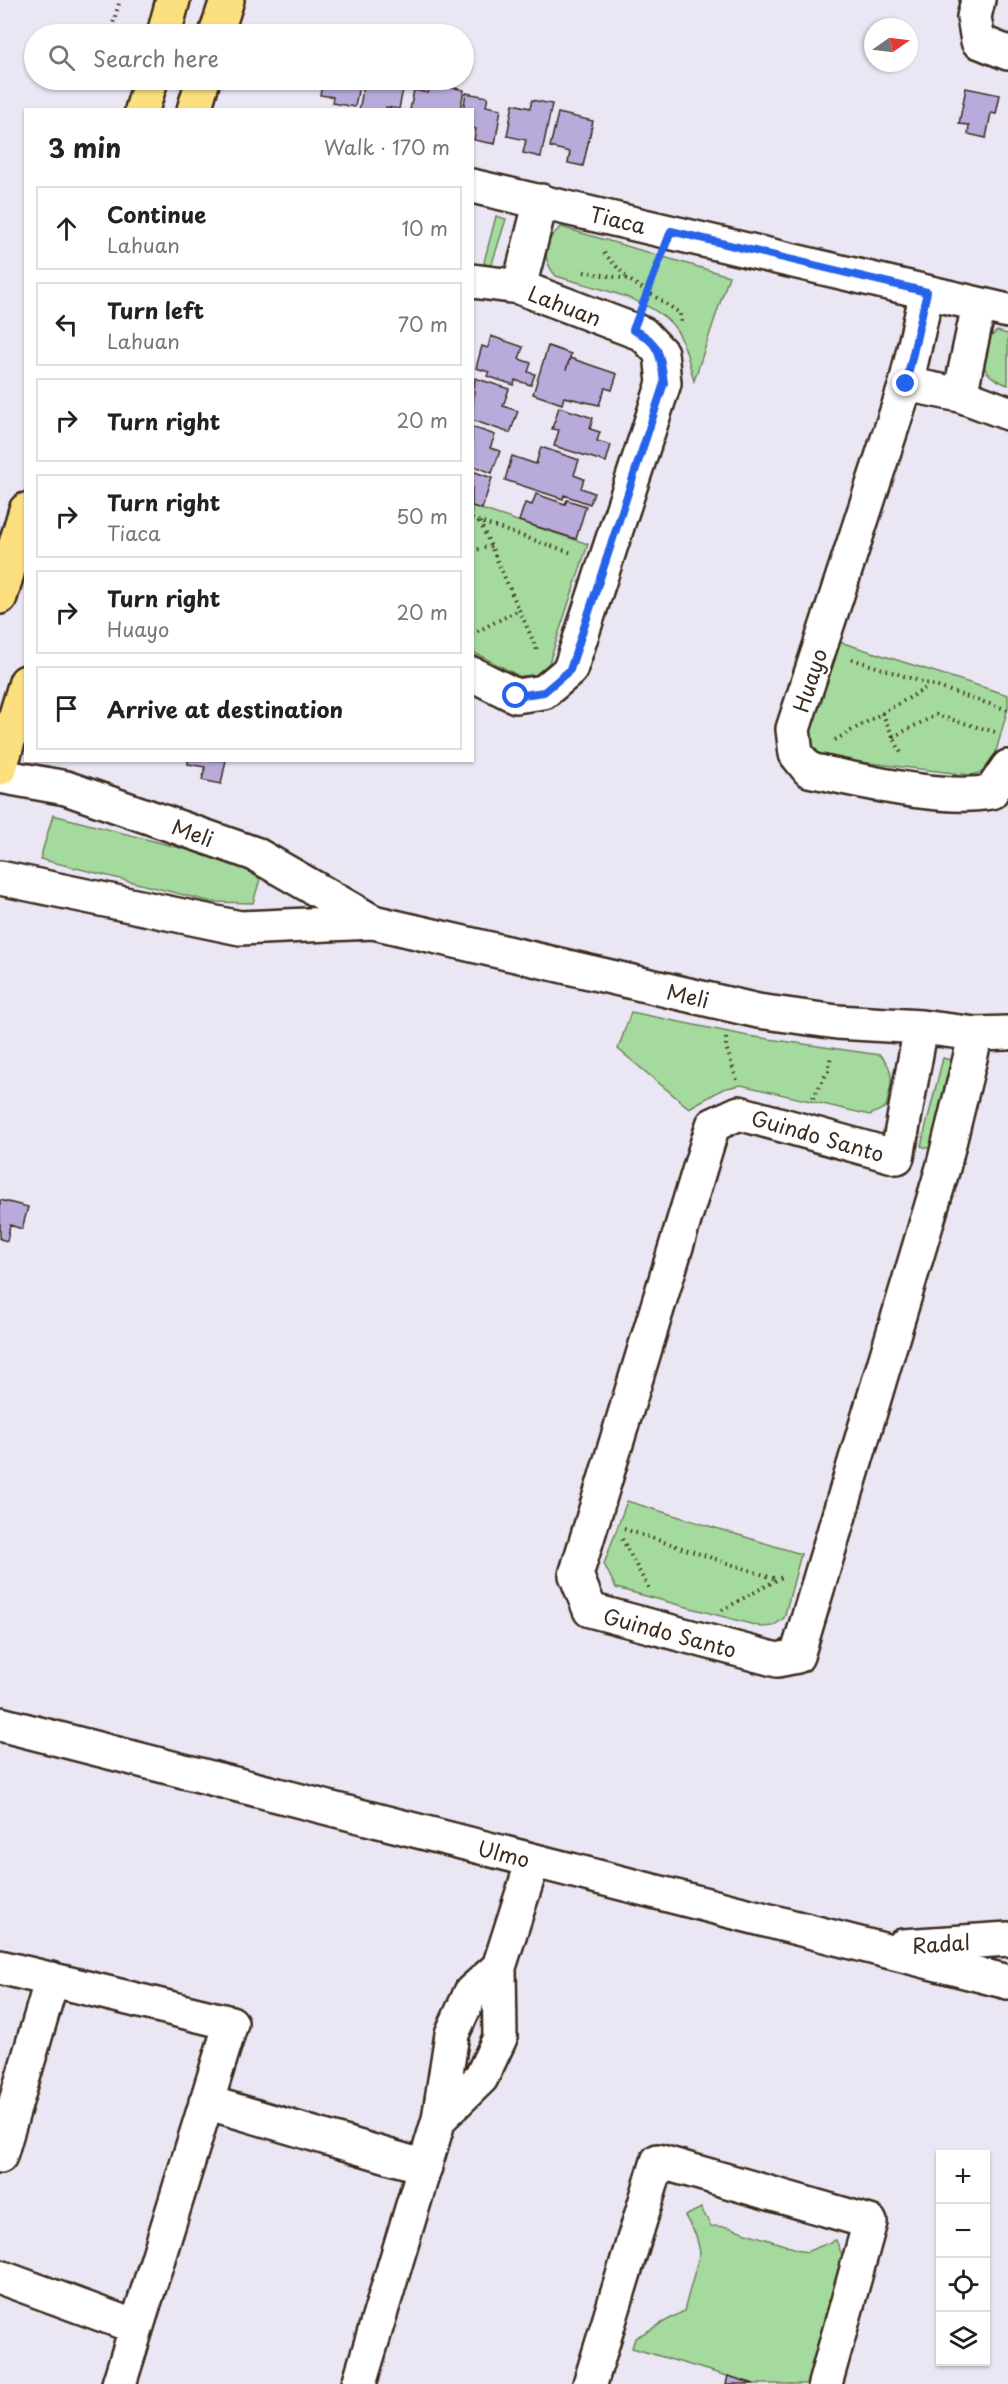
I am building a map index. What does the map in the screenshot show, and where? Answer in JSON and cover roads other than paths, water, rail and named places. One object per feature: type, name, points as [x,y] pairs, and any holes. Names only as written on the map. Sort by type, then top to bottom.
[{"type":"main road","points":[[167,24],[173,0]]},
{"type":"main road","points":[[219,24],[226,0]]},
{"type":"main road","points":[[143,108],[148,90]]},
{"type":"main road","points":[[196,108],[200,90]]},
{"type":"main road","points":[[0,597],[24,517]]},
{"type":"main road","points":[[0,768],[24,689]]},
{"type":"street","points":[[978,0],[974,17],[978,41],[1008,53]]},
{"type":"street","name":"Tiaca","points":[[474,193],[541,201],[994,308]]},
{"type":"street","name":"Lahuan","points":[[519,287],[541,201]]},
{"type":"street","name":"Lahuan","points":[[474,281],[519,287],[644,334],[661,353],[664,383],[570,670],[544,692],[516,696],[474,675]]},
{"type":"street","name":"Huayo","points":[[927,292],[906,384],[793,729],[796,754],[809,770],[894,787],[973,795],[991,792],[1008,767]]},
{"type":"street","points":[[960,395],[994,308]]},
{"type":"street","points":[[906,384],[960,395],[1008,413]]},
{"type":"street","name":"Meli","points":[[0,776],[66,788],[255,854],[373,922]]},
{"type":"street","name":"Meli","points":[[0,878],[240,928],[373,922],[728,1004],[837,1022],[992,1034]]},
{"type":"street","name":"Guindo Santo","points":[[897,1157],[921,1027]]},
{"type":"street","name":"Guindo Santo","points":[[943,1168],[739,1113],[713,1125],[576,1575],[590,1610],[777,1660],[797,1656],[943,1168],[992,1034]]},
{"type":"street","name":"Ulmo","points":[[0,1724],[1008,1982]]},
{"type":"street","points":[[439,2119],[481,2078],[500,2038],[500,1967],[533,1860]]},
{"type":"street","name":"Radal","points":[[874,1948],[1008,1939]]},
{"type":"street","points":[[0,1967],[231,2023],[119,2384]]},
{"type":"street","points":[[359,2384],[439,2119],[452,2034],[471,1992],[500,1967]]},
{"type":"street","points":[[0,2156],[52,1979]]},
{"type":"street","points":[[206,2102],[424,2167]]},
{"type":"street","points":[[590,2384],[658,2161],[870,2222],[825,2384]]},
{"type":"street","points":[[0,2277],[136,2327]]}]
